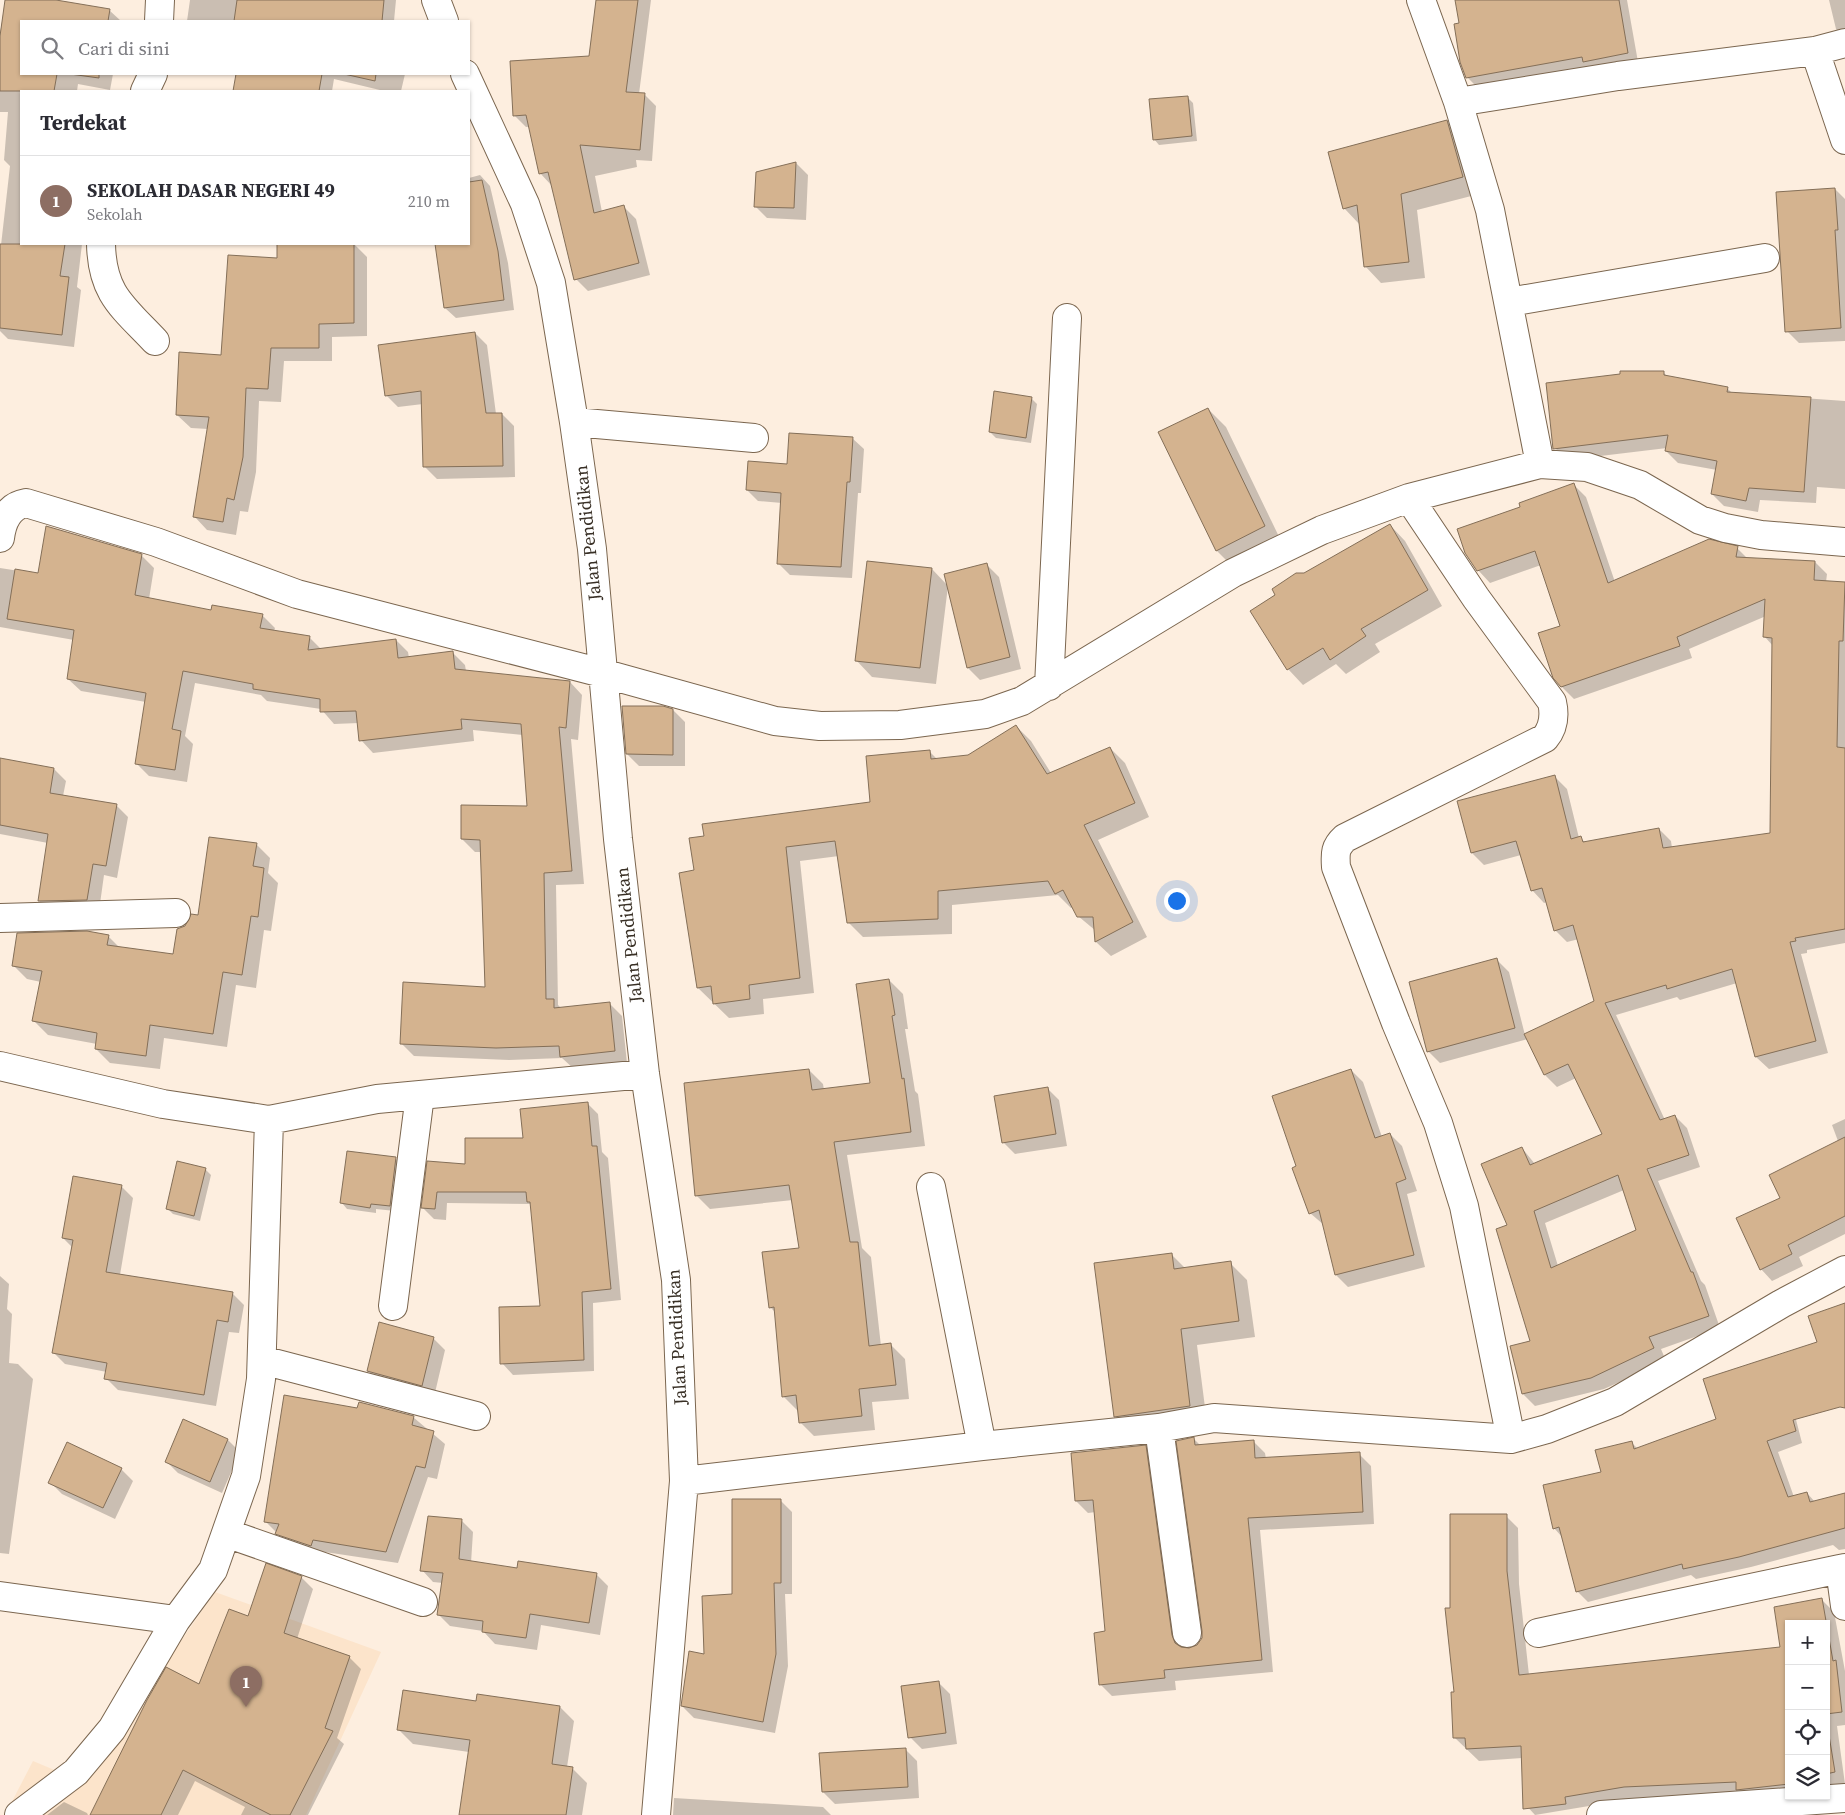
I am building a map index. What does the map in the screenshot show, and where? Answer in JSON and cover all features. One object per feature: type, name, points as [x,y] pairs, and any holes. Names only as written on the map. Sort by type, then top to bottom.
[{"type":"street","points":[[159,20],[160,0]]},
{"type":"street","points":[[436,0],[444,20]]},
{"type":"street","points":[[1421,0],[1458,102],[1490,210],[1540,464]]},
{"type":"street","points":[[1458,102],[1628,74],[1815,51],[1845,43]]},
{"type":"street","points":[[1815,51],[1845,140]]},
{"type":"street","points":[[145,90],[153,75]]},
{"type":"street","name":"Jalan Pendidikan","points":[[465,75],[525,204],[551,282],[592,549],[602,673],[645,1074],[676,1280],[684,1481],[656,1815]]},
{"type":"street","points":[[101,245],[102,267],[108,285],[120,304],[155,341]]},
{"type":"street","points":[[1509,302],[1765,258]]},
{"type":"street","points":[[1049,686],[1066,318]]},
{"type":"street","points":[[574,422],[754,438]]},
{"type":"street","points":[[0,538],[6,517],[18,504],[26,503],[156,542],[297,594],[602,673],[775,721],[820,726],[900,725],[985,714],[1022,701],[1233,573],[1322,530],[1409,498],[1540,464],[1586,467],[1640,485],[1700,520],[1725,528],[1761,535],[1845,542]]},
{"type":"street","points":[[1409,498],[1476,598],[1552,702],[1554,710],[1553,726],[1545,738],[1345,838],[1337,845],[1335,852],[1336,867],[1396,1023],[1438,1123],[1464,1206],[1511,1439]]},
{"type":"street","points":[[0,918],[176,913]]},
{"type":"street","points":[[0,1066],[163,1104],[269,1120],[377,1099],[645,1074]]},
{"type":"street","points":[[393,1306],[420,1095]]},
{"type":"street","points":[[19,1815],[76,1772],[112,1729],[176,1620],[213,1570],[246,1476],[262,1360],[269,1120]]},
{"type":"street","points":[[931,1187],[982,1446]]},
{"type":"street","points":[[684,1481],[982,1446],[1159,1428],[1214,1418],[1511,1439],[1547,1429],[1614,1402],[1781,1304],[1845,1270]]},
{"type":"street","points":[[262,1360],[476,1416]]},
{"type":"street","points":[[1159,1428],[1187,1633]]},
{"type":"street","points":[[226,1533],[423,1602]]},
{"type":"street","points":[[1538,1633],[1842,1569],[1845,1606]]},
{"type":"street","points":[[0,1596],[176,1620]]},
{"type":"street","points":[[1601,1815],[1845,1798]]},
{"type":"shaded area","points":[[215,1592],[381,1652],[306,1815],[5,1815],[33,1761],[83,1782]]},
{"type":"building","points":[[5,0],[56,0],[110,9],[108,20],[20,20],[20,75],[57,75],[54,90],[0,91],[0,36]]},
{"type":"building","points":[[237,0],[384,0],[382,20],[234,20]]},
{"type":"building","points":[[596,0],[638,0],[626,92],[645,93],[640,150],[580,145],[594,213],[624,205],[639,263],[574,280],[548,172],[539,174],[526,115],[513,116],[510,61],[589,56]]},
{"type":"building","points":[[1455,0],[1619,0],[1628,53],[1583,62],[1582,57],[1466,78],[1460,62],[1454,24],[1459,23]]},
{"type":"building","points":[[77,75],[99,75],[99,78]]},
{"type":"building","points":[[236,75],[322,75],[319,90],[233,90]]},
{"type":"building","points":[[348,75],[376,75],[375,81]]},
{"type":"building","points":[[1188,96],[1192,136],[1153,140],[1149,99]]},
{"type":"building","points":[[1447,120],[1463,177],[1401,194],[1409,262],[1364,267],[1357,205],[1343,209],[1328,152]]},
{"type":"building","points":[[796,162],[794,208],[754,207],[756,172]]},
{"type":"building","points":[[482,180],[498,251],[504,300],[444,308],[435,245],[470,245],[470,182]]},
{"type":"building","points":[[1835,188],[1838,230],[1835,230],[1841,328],[1785,332],[1776,192]]},
{"type":"building","points":[[0,244],[65,245],[60,276],[69,277],[62,335],[0,328]]},
{"type":"building","points":[[277,245],[354,245],[354,323],[319,324],[319,348],[271,348],[268,389],[246,388],[243,457],[234,500],[227,498],[223,522],[193,517],[209,417],[176,415],[179,352],[221,355],[228,255],[277,258]]},
{"type":"building","points":[[475,332],[486,413],[502,413],[503,466],[423,467],[421,391],[385,396],[378,345]]},
{"type":"building","points":[[1620,371],[1664,371],[1664,375],[1728,387],[1727,392],[1811,397],[1804,492],[1749,488],[1746,501],[1711,494],[1717,461],[1665,451],[1668,435],[1553,449],[1546,383],[1620,374]]},
{"type":"building","points":[[994,391],[1032,397],[1026,438],[989,432]]},
{"type":"building","points":[[1208,408],[1265,526],[1216,551],[1158,432]]},
{"type":"building","points":[[789,433],[853,437],[850,482],[847,482],[841,567],[777,564],[781,493],[746,490],[748,461],[787,464]]},
{"type":"building","points":[[1574,483],[1608,583],[1709,539],[1738,546],[1736,557],[1815,561],[1814,580],[1845,582],[1843,641],[1839,641],[1837,747],[1845,748],[1845,929],[1795,938],[1796,941],[1790,942],[1816,1041],[1755,1057],[1732,969],[1667,989],[1666,985],[1605,1003],[1660,1120],[1675,1115],[1689,1155],[1647,1169],[1691,1272],[1693,1272],[1709,1316],[1649,1337],[1654,1348],[1591,1378],[1522,1394],[1510,1346],[1530,1341],[1496,1229],[1507,1225],[1481,1164],[1522,1147],[1530,1165],[1602,1134],[1568,1064],[1544,1075],[1524,1034],[1594,1001],[1573,925],[1554,931],[1542,888],[1531,891],[1516,841],[1471,853],[1457,801],[1555,775],[1571,839],[1581,836],[1583,842],[1659,828],[1663,848],[1770,833],[1772,638],[1763,637],[1765,599],[1677,637],[1680,646],[1561,687],[1553,678],[1538,633],[1560,626],[1535,551],[1477,571],[1465,553],[1457,529],[1520,507],[1519,503]],"holes":[[[1618,1175],[1636,1230],[1551,1268],[1534,1211]]]},
{"type":"building","points":[[1390,524],[1428,590],[1361,629],[1366,636],[1330,660],[1323,648],[1287,670],[1250,611],[1275,595],[1272,589],[1296,573],[1304,573]]},
{"type":"building","points":[[46,526],[142,554],[135,595],[211,610],[212,605],[263,614],[260,628],[310,636],[308,650],[396,639],[398,658],[453,651],[455,669],[570,681],[566,728],[559,727],[572,871],[544,873],[546,999],[554,999],[554,1008],[610,1002],[615,1051],[560,1057],[559,1046],[496,1048],[400,1044],[403,982],[485,987],[480,840],[461,839],[461,805],[527,806],[521,724],[461,719],[462,729],[359,741],[356,711],[320,712],[320,699],[253,689],[253,684],[183,671],[172,729],[181,731],[175,770],[135,764],[146,693],[67,679],[74,630],[7,619],[15,569],[38,573]]},
{"type":"building","points":[[867,561],[932,568],[920,668],[855,661]]},
{"type":"building","points":[[987,563],[1010,657],[967,668],[944,574]]},
{"type":"building","points":[[622,706],[663,706],[673,709],[673,755],[626,754]]},
{"type":"building","points":[[1016,725],[1047,774],[1110,747],[1135,803],[1084,825],[1133,922],[1095,942],[1093,917],[1077,917],[1063,890],[1055,894],[1048,881],[938,891],[938,919],[847,923],[835,841],[786,847],[800,978],[749,985],[750,999],[713,1004],[711,986],[697,988],[679,873],[694,870],[689,838],[704,836],[702,824],[870,802],[866,756],[930,750],[931,759],[968,755]]},
{"type":"building","points":[[0,758],[54,768],[50,793],[117,804],[106,866],[93,864],[87,900],[38,901],[48,834],[0,825]]},
{"type":"building","points":[[209,837],[257,843],[253,866],[264,868],[258,917],[251,916],[242,975],[223,972],[213,1034],[150,1025],[146,1056],[95,1049],[97,1033],[32,1021],[42,971],[12,966],[17,933],[87,931],[109,935],[107,945],[173,954],[177,929],[185,926],[191,914],[198,915]]},
{"type":"building","points":[[1497,958],[1515,1028],[1427,1052],[1409,982]]},
{"type":"building","points":[[889,979],[895,1015],[892,1016],[902,1079],[904,1078],[911,1132],[834,1142],[850,1242],[858,1242],[869,1346],[891,1343],[896,1385],[859,1389],[862,1416],[799,1423],[796,1395],[782,1397],[774,1307],[769,1308],[762,1252],[799,1248],[789,1185],[695,1196],[684,1083],[809,1069],[812,1090],[870,1083],[856,984]]},
{"type":"building","points":[[1351,1069],[1375,1138],[1390,1133],[1406,1179],[1396,1183],[1414,1255],[1335,1275],[1319,1210],[1309,1214],[1292,1168],[1296,1166],[1272,1096]]},
{"type":"building","points":[[1048,1087],[1056,1134],[1002,1143],[994,1096]]},
{"type":"building","points":[[588,1102],[592,1146],[597,1146],[611,1289],[582,1292],[584,1360],[500,1364],[499,1307],[540,1306],[530,1202],[527,1202],[526,1192],[437,1192],[435,1209],[421,1208],[427,1161],[465,1164],[465,1138],[523,1138],[520,1109]]},
{"type":"building","points":[[1845,1137],[1845,1216],[1788,1245],[1792,1254],[1760,1270],[1736,1218],[1780,1198],[1769,1175]]},
{"type":"building","points":[[347,1151],[396,1157],[390,1206],[371,1204],[370,1208],[340,1203]]},
{"type":"building","points":[[177,1161],[206,1168],[194,1216],[166,1209]]},
{"type":"building","points":[[73,1176],[122,1185],[106,1272],[233,1292],[228,1322],[217,1320],[204,1395],[104,1379],[107,1363],[52,1353],[73,1240],[62,1238]]},
{"type":"building","points":[[1172,1253],[1174,1269],[1231,1261],[1239,1321],[1181,1329],[1190,1406],[1114,1417],[1094,1263]]},
{"type":"building","points":[[1845,1303],[1845,1408],[1840,1407],[1793,1420],[1796,1431],[1767,1441],[1788,1497],[1807,1492],[1810,1502],[1845,1493],[1845,1528],[1739,1557],[1683,1569],[1682,1564],[1576,1592],[1559,1527],[1553,1529],[1543,1485],[1601,1472],[1595,1450],[1632,1441],[1634,1449],[1716,1419],[1703,1379],[1817,1342],[1808,1316]]},
{"type":"building","points":[[379,1322],[434,1337],[422,1386],[367,1371]]},
{"type":"building","points":[[284,1395],[357,1408],[359,1402],[414,1416],[412,1425],[434,1431],[425,1468],[416,1466],[386,1552],[313,1540],[311,1546],[275,1534],[279,1524],[264,1522]]},
{"type":"building","points":[[183,1419],[228,1439],[210,1482],[165,1462]]},
{"type":"building","points":[[1194,1437],[1195,1445],[1254,1440],[1255,1458],[1360,1452],[1363,1512],[1248,1518],[1262,1660],[1164,1670],[1165,1678],[1099,1685],[1094,1633],[1105,1631],[1093,1500],[1075,1501],[1071,1453],[1146,1445],[1172,1635],[1175,1643],[1181,1647],[1189,1648],[1197,1645],[1202,1638],[1202,1631],[1176,1441]]},
{"type":"building","points":[[67,1442],[122,1468],[103,1508],[48,1483]]},
{"type":"building","points":[[732,1499],[781,1499],[781,1583],[774,1583],[776,1654],[763,1722],[681,1706],[689,1651],[704,1654],[702,1596],[732,1594]]},
{"type":"building","points":[[1450,1514],[1507,1514],[1507,1571],[1519,1675],[1780,1647],[1774,1607],[1822,1598],[1826,1620],[1785,1620],[1785,1784],[1736,1790],[1736,1782],[1624,1787],[1565,1797],[1566,1804],[1523,1809],[1521,1746],[1466,1749],[1465,1738],[1453,1738],[1451,1692],[1454,1692],[1445,1608],[1450,1608]]},
{"type":"building","points":[[428,1516],[462,1519],[459,1559],[517,1568],[518,1561],[597,1573],[589,1623],[530,1614],[526,1638],[482,1632],[483,1621],[437,1615],[443,1573],[420,1571]]},
{"type":"building","points":[[266,1563],[302,1576],[284,1633],[350,1656],[325,1728],[333,1731],[290,1815],[271,1815],[183,1770],[161,1815],[90,1815],[147,1700],[166,1667],[199,1684],[229,1609],[248,1616]]},
{"type":"building","points":[[1830,1644],[1833,1661],[1836,1660],[1842,1712],[1830,1714]]},
{"type":"building","points":[[939,1681],[946,1733],[908,1738],[901,1686]]},
{"type":"building","points":[[403,1690],[476,1701],[477,1694],[560,1706],[552,1764],[573,1767],[566,1815],[459,1815],[470,1740],[397,1730]]},
{"type":"building","points":[[1830,1741],[1835,1772],[1830,1773]]},
{"type":"building","points":[[906,1748],[908,1787],[822,1792],[819,1753]]},
{"type":"place","name":"SEKOLAH DASAR NEGERI 49","points":[[246,1707]]}]
